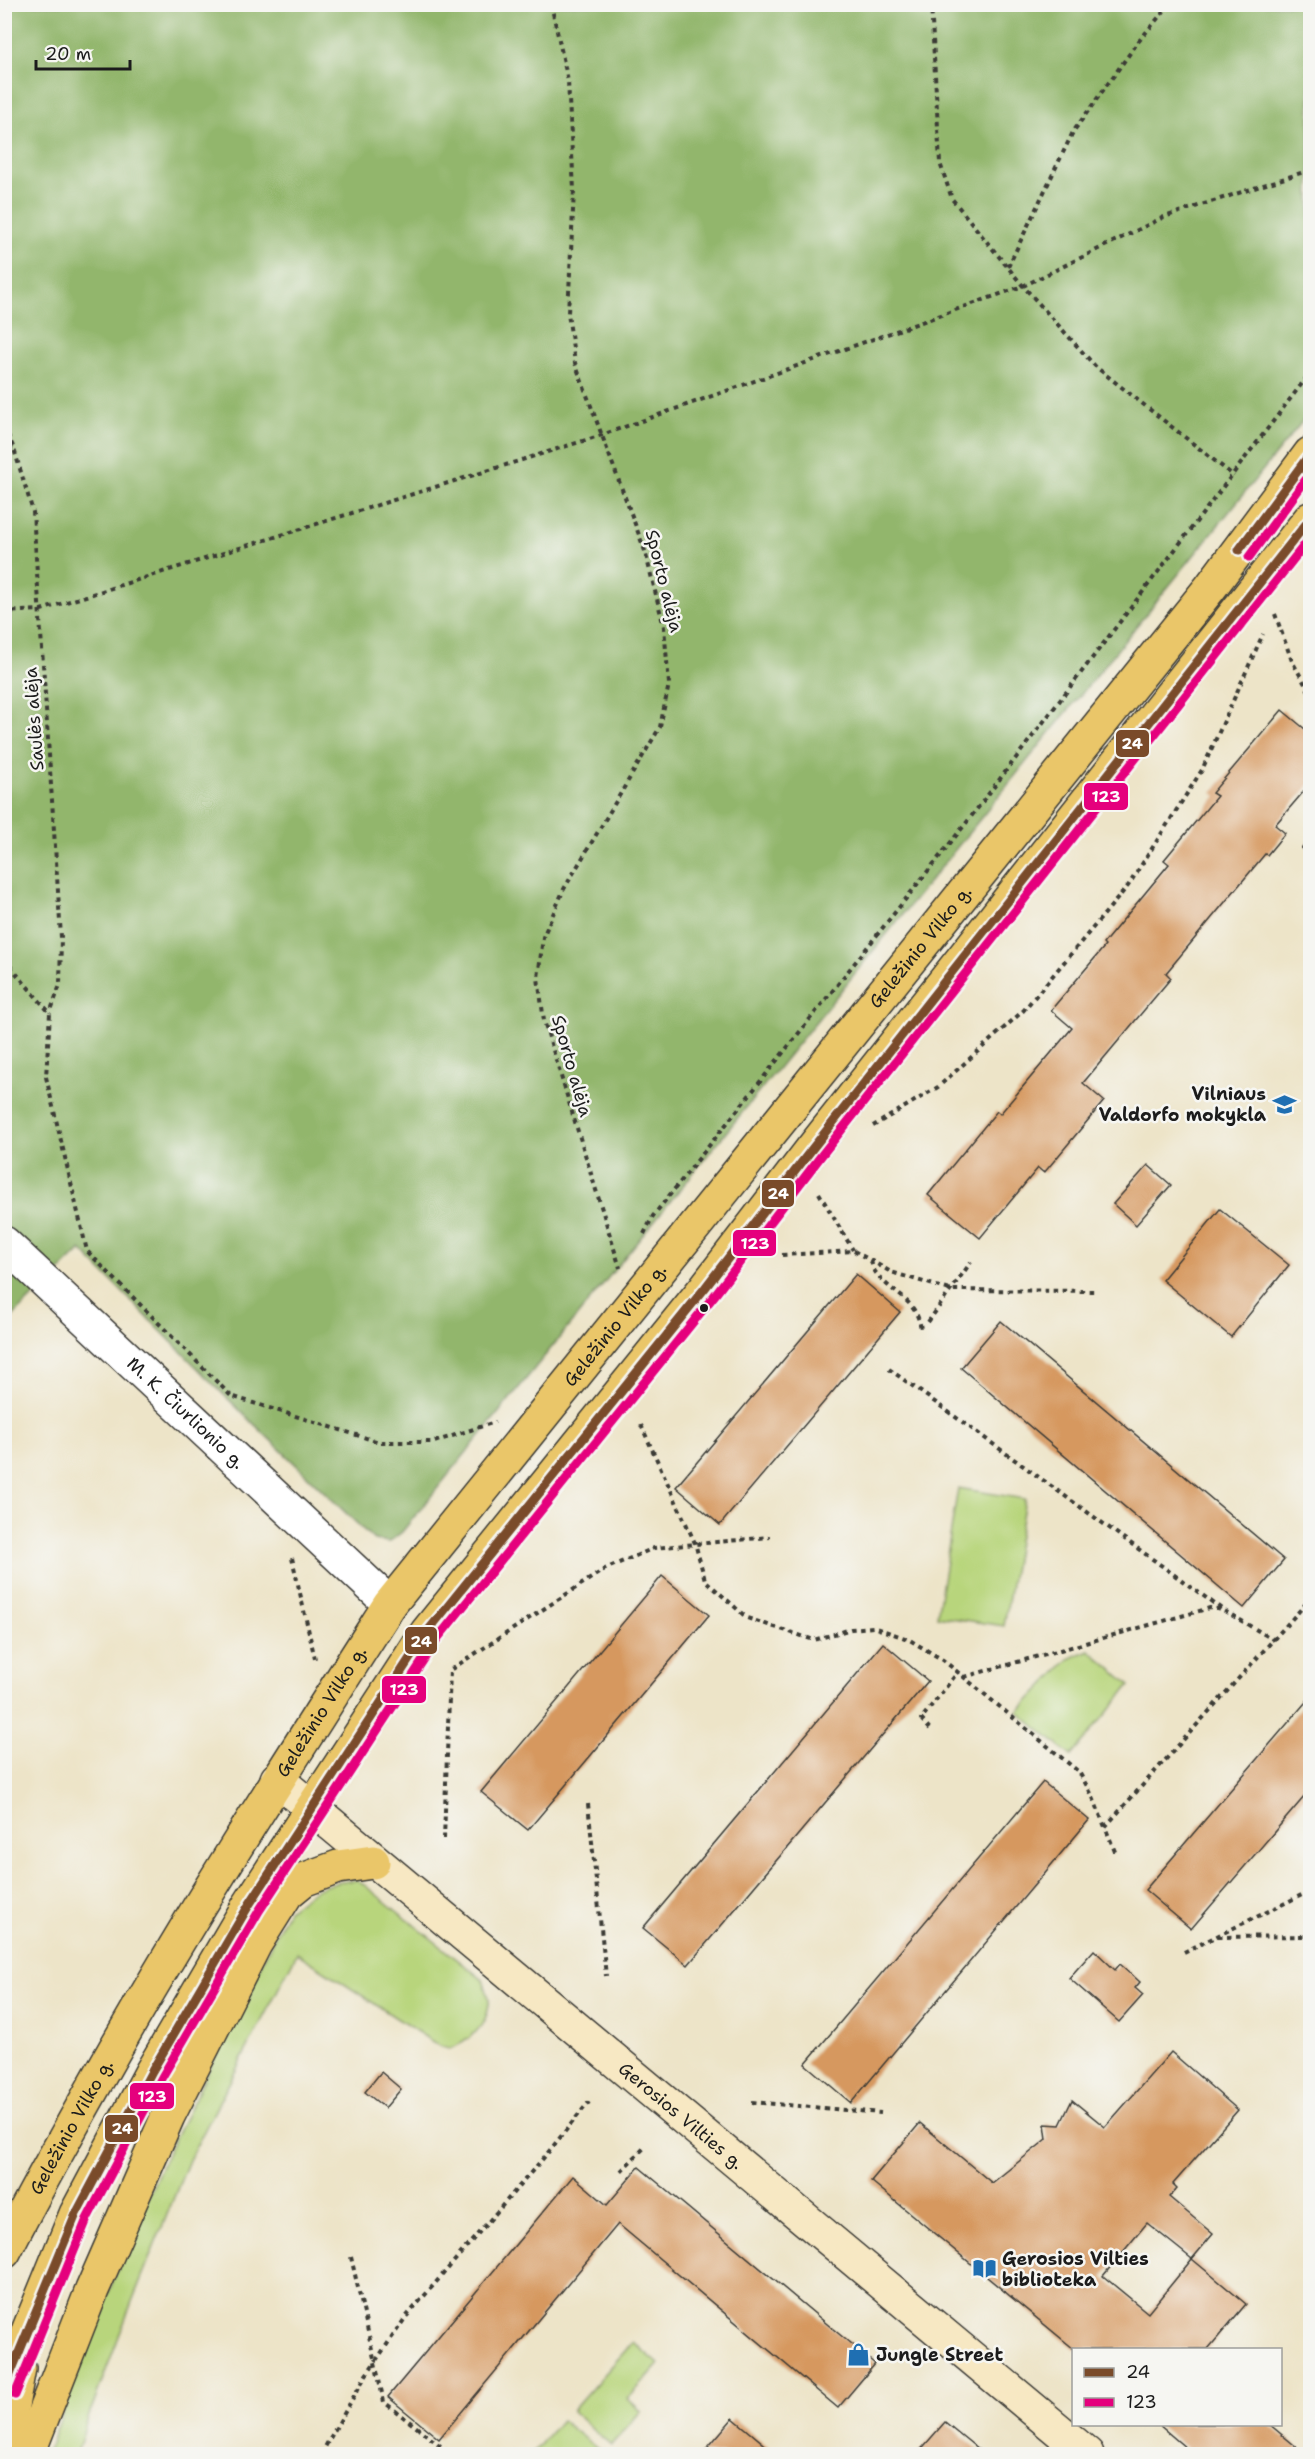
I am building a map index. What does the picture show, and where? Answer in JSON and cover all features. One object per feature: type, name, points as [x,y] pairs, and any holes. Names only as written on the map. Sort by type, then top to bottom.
[{"type":"highway","name":"Geležinio Vilko g.","points":[[4,2252],[40,2179],[276,1779],[379,1594],[1210,588],[1311,454]]},
{"type":"highway","points":[[4,2390],[76,2214],[152,2071],[249,1905],[427,1632],[705,1288],[812,1149],[1311,519]]},
{"type":"highway","points":[[28,2454],[92,2290],[163,2127],[255,1944],[287,1893],[303,1880],[338,1867],[373,1862]]},
{"type":"highway","points":[[152,2071],[255,1944]]},
{"type":"highway","points":[[4,2448],[26,2334]]},
{"type":"main road","name":"Gerosios Vilties g.","points":[[276,1779],[1087,2454]]},
{"type":"street","name":"M. K. Čiurlionio g.","points":[[4,1243],[379,1594]]},
{"type":"path","name":"Sporto alėja","points":[[551,4],[568,81],[574,179],[568,313],[575,363],[645,550],[664,627],[669,684],[660,727],[564,889],[543,937],[538,978],[544,1021],[623,1278]]},
{"type":"path","points":[[931,4],[940,163],[952,199],[1023,286],[1096,367],[1234,476]]},
{"type":"path","points":[[1008,267],[1073,132],[1138,42],[1170,4]]},
{"type":"path","points":[[4,612],[41,610],[602,435],[1023,286],[1164,217],[1311,170]]},
{"type":"path","points":[[643,1237],[653,1216],[967,822],[1311,373]]},
{"type":"path","name":"Saulės alėja","points":[[4,426],[14,449],[33,512],[41,610],[61,937],[60,985],[50,1013],[46,1077],[87,1251],[231,1395],[379,1442],[434,1442],[499,1421]]},
{"type":"path","points":[[4,445],[14,449]]},
{"type":"path","points":[[1269,621],[1273,611],[1292,661],[1311,693]]},
{"type":"path","points":[[870,1128],[938,1087],[1023,1011],[1128,886],[1202,770],[1264,632]]},
{"type":"path","points":[[1311,838],[1303,848],[1311,856]]},
{"type":"path","points":[[4,959],[50,1013]]},
{"type":"path","points":[[817,1189],[854,1251],[891,1272],[950,1290],[1094,1291]]},
{"type":"path","points":[[782,1255],[854,1251]]},
{"type":"path","points":[[870,1260],[877,1274],[907,1299],[919,1317],[921,1329]]},
{"type":"path","points":[[928,1322],[971,1262]]},
{"type":"path","points":[[889,1369],[1223,1610],[1274,1640]]},
{"type":"path","points":[[641,1425],[695,1543],[705,1580],[747,1618],[814,1640],[851,1629],[873,1627],[908,1639],[943,1660],[1079,1772],[1116,1854]]},
{"type":"path","points":[[279,1502],[315,1660]]},
{"type":"path","points":[[444,1839],[450,1670],[605,1569],[654,1548],[770,1537]]},
{"type":"path","points":[[1105,1827],[1311,1599]]},
{"type":"path","points":[[964,1677],[1210,1608],[1223,1610]]},
{"type":"path","points":[[930,1729],[921,1719],[958,1672]]},
{"type":"path","points":[[588,1804],[606,1976]]},
{"type":"path","points":[[1184,1953],[1311,1891]]},
{"type":"path","points":[[1216,1937],[1311,1936]]},
{"type":"path","points":[[321,2454],[376,2360],[406,2317],[589,2102]]},
{"type":"path","points":[[752,2102],[881,2113]]},
{"type":"path","points":[[621,2171],[644,2148]]},
{"type":"path","points":[[351,2257],[384,2402],[451,2454]]},
{"type":"green space","points":[[4,5],[1310,5],[1310,412],[402,1532],[389,1542],[374,1540],[225,1396],[81,1250],[7,1322],[5,1320]]},
{"type":"green space","points":[[958,1488],[1025,1499],[1004,1626],[937,1616]]},
{"type":"green space","points":[[1089,1650],[1130,1685],[1071,1756],[1018,1712],[1069,1659]]},
{"type":"green space","points":[[358,1880],[483,1980],[489,2001],[485,2020],[463,2042],[449,2049],[439,2046],[297,1953],[189,2160],[133,2299],[85,2426],[77,2454],[47,2454],[128,2242],[167,2154],[288,1910],[320,1888]]},
{"type":"green space","points":[[633,2342],[659,2364],[628,2399],[641,2411],[611,2445],[572,2411]]},
{"type":"green space","points":[[561,2420],[604,2454],[532,2454]]},
{"type":"building","points":[[1282,710],[1311,734],[1311,783],[1275,825],[1285,833],[1166,973],[1171,978],[1083,1083],[1104,1101],[1044,1173],[1038,1168],[980,1238],[928,1195],[997,1111],[1000,1114],[1072,1028],[1051,1010],[1169,864],[1164,860],[1217,796],[1212,793]]},
{"type":"building","points":[[1148,1165],[1171,1185],[1136,1225],[1113,1204]]},
{"type":"building","points":[[1220,1209],[1289,1265],[1231,1337],[1162,1280]]},
{"type":"building","points":[[856,1274],[900,1312],[720,1525],[676,1487]]},
{"type":"building","points":[[1001,1321],[1284,1560],[1244,1608],[961,1368]]},
{"type":"building","points":[[662,1576],[709,1615],[528,1830],[481,1792]]},
{"type":"building","points":[[883,1643],[928,1681],[688,1965],[643,1928]]},
{"type":"building","points":[[1311,1696],[1311,1789],[1191,1929],[1145,1890]]},
{"type":"building","points":[[1043,1782],[1089,1820],[851,2103],[805,2064]]},
{"type":"building","points":[[1094,1950],[1115,1970],[1120,1964],[1140,1982],[1135,1988],[1143,1995],[1119,2022],[1069,1978]]},
{"type":"building","points":[[1171,2052],[1238,2110],[1173,2184],[1177,2188],[1169,2197],[1213,2234],[1192,2259],[1246,2304],[1209,2348],[1073,2348],[871,2181],[920,2123],[992,2183],[1047,2139],[1045,2124],[1060,2125],[1072,2100],[1105,2127]],"holes":[[[1147,2223],[1192,2259],[1148,2313],[1103,2276]]]},
{"type":"building","points":[[381,2072],[401,2089],[385,2108],[365,2092]]},
{"type":"building","points":[[639,2167],[875,2364],[838,2408],[618,2224],[439,2439],[388,2397],[573,2176],[607,2205]]},
{"type":"building","points":[[733,2418],[776,2454],[702,2454]]},
{"type":"building","points":[[945,2422],[984,2454],[917,2454]]},
{"type":"building","points":[[1160,2426],[1271,2426],[1305,2454],[1193,2454]]},
{"type":"transit line","name":"24","points":[[1239,550],[1310,454]]},
{"type":"transit line","name":"123","points":[[1249,557],[1310,474]]},
{"type":"transit line","name":"24","points":[[4,2389],[76,2214],[152,2071],[249,1905],[427,1632],[705,1288],[812,1149],[1310,519]]},
{"type":"transit line","name":"123","points":[[15,2395],[87,2219],[162,2077],[259,1911],[437,1639],[714,1296],[821,1156],[1310,538]]},
{"type":"place","name":"Vilniaus Valdorfo mokykla","points":[[1284,1104]]},
{"type":"place","name":"Gerosios Vilties biblioteka","points":[[984,2269]]},
{"type":"place","name":"Jungle Street","points":[[858,2355]]}]
